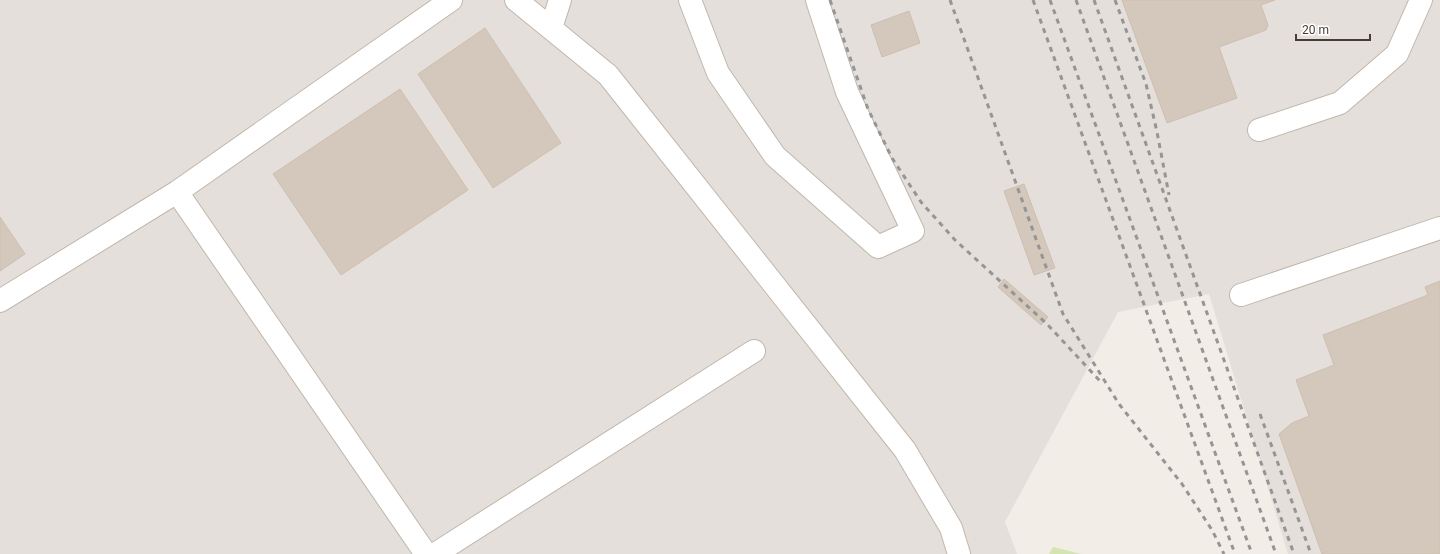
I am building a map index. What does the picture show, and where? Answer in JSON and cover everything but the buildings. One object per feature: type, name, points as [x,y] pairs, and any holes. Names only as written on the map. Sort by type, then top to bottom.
[{"type":"lane","points":[[0,301],[177,192],[451,0]]},
{"type":"lane","points":[[551,28],[560,0]]},
{"type":"lane","points":[[690,0],[718,73],[775,156],[878,246],[913,231],[847,92],[817,0]]},
{"type":"lane","points":[[1259,130],[1340,103],[1397,54],[1421,0]]},
{"type":"lane","points":[[519,1],[608,75],[905,450],[951,528],[959,554]]},
{"type":"lane","points":[[177,192],[426,554]]},
{"type":"lane","points":[[1241,294],[1440,228]]},
{"type":"lane","points":[[435,554],[754,351]]},
{"type":"shaded area","points":[[0,0],[1440,0],[1440,554],[1288,554],[1209,294],[1118,312],[1005,522],[1017,554],[0,554]]},
{"type":"green space","points":[[1053,547],[1081,554],[1049,554]]},
{"type":"railway","points":[[830,0],[868,109],[892,158],[921,202],[955,240],[1047,324],[1100,381]]},
{"type":"railway","points":[[950,0],[1063,314],[1119,404],[1182,484],[1212,530],[1224,554]]},
{"type":"railway","points":[[1033,0],[1235,554]]},
{"type":"railway","points":[[1050,0],[1252,554]]},
{"type":"railway","points":[[1076,0],[1276,554]]},
{"type":"railway","points":[[1094,0],[1294,554]]},
{"type":"railway","points":[[1115,0],[1146,84],[1169,195]]},
{"type":"railway","points":[[1260,414],[1311,554]]}]
